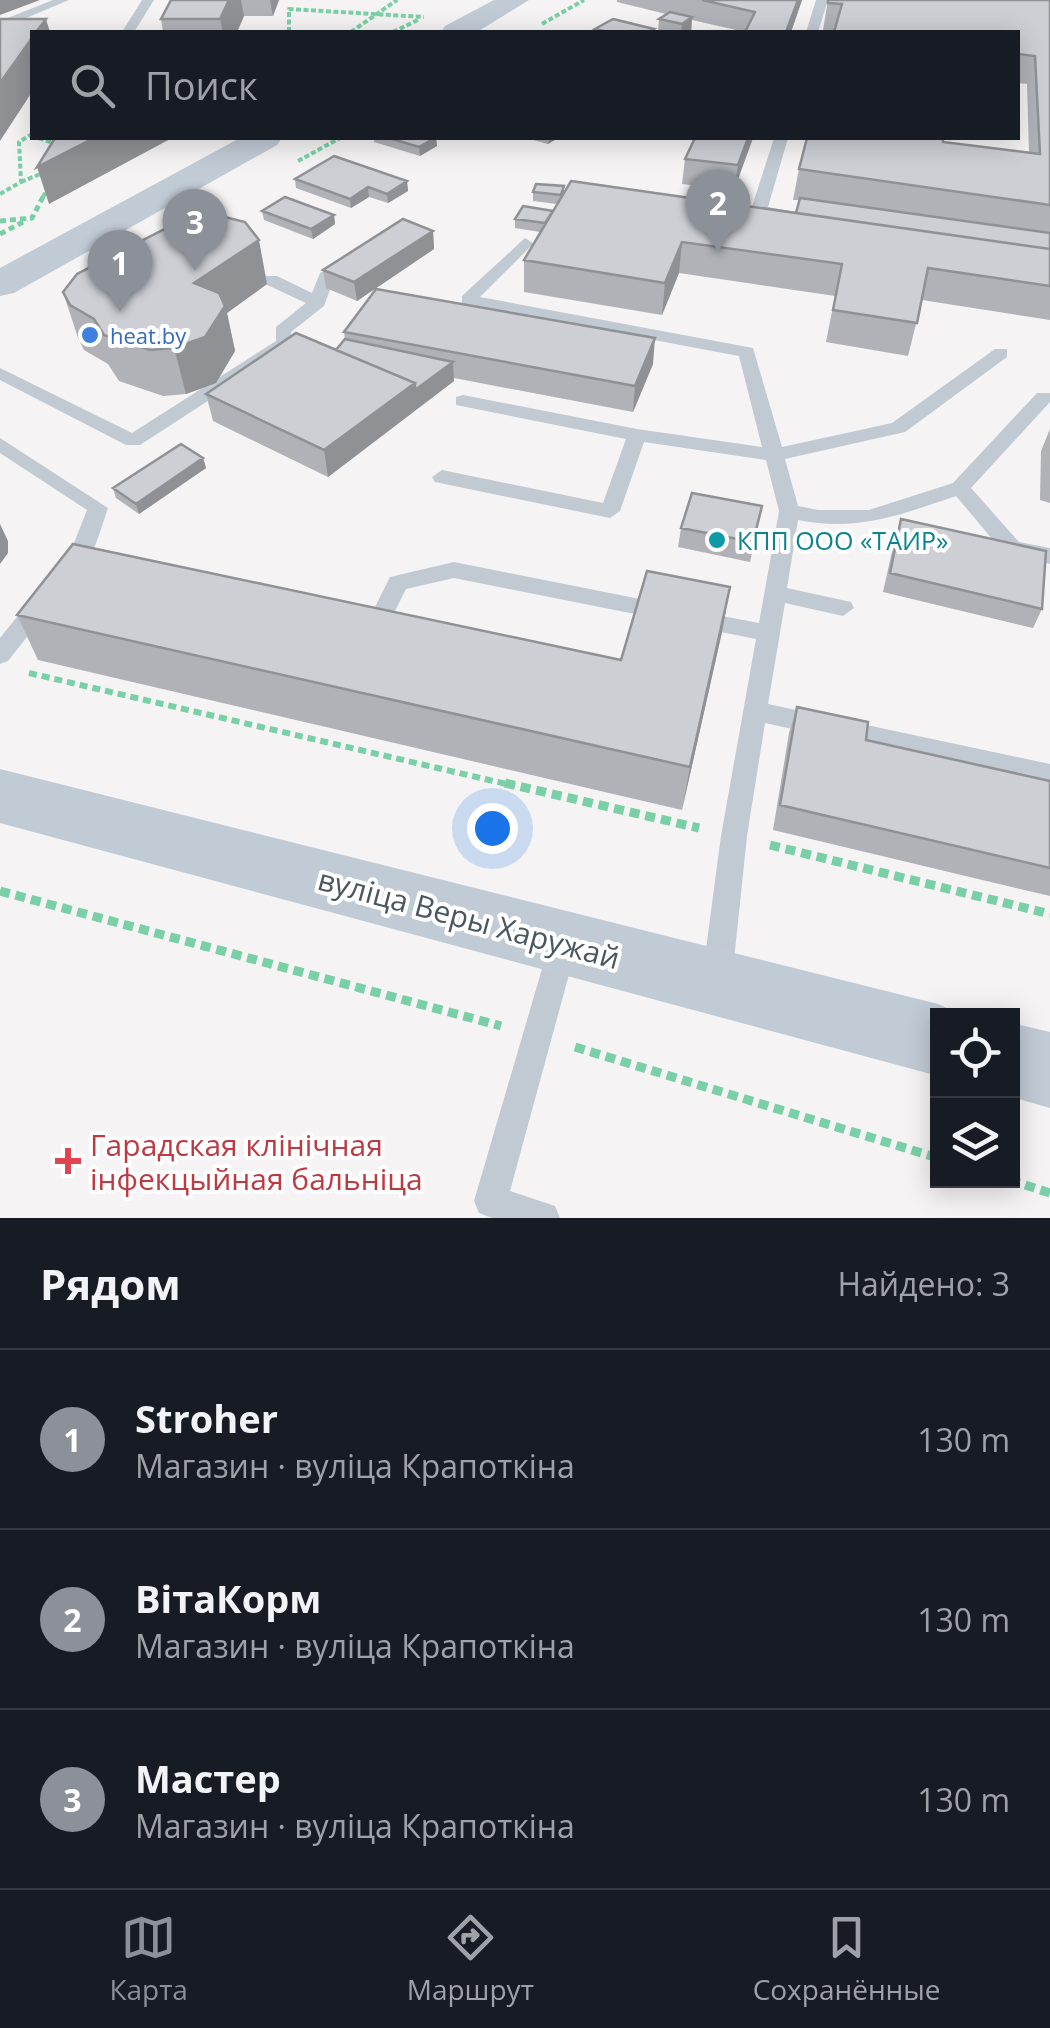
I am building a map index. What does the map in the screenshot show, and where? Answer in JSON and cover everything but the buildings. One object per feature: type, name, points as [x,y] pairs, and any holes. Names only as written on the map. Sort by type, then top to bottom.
[{"type":"main road","points":[[460,30],[515,0]]},
{"type":"main road","points":[[0,284],[261,140]]},
{"type":"main road","name":"вуліца Веры Харужай","points":[[0,796],[930,1038]]},
{"type":"main road","points":[[1020,1062],[1050,1070]]},
{"type":"lane","points":[[0,25],[63,0]]},
{"type":"lane","points":[[129,30],[148,0]]},
{"type":"lane","points":[[813,30],[822,0]]},
{"type":"lane","points":[[780,140],[759,210],[798,216]]},
{"type":"lane","points":[[526,243],[468,300],[747,352],[790,510],[734,836],[716,982]]},
{"type":"lane","points":[[0,373],[133,441],[284,343],[282,331],[318,302],[326,277],[372,246]]},
{"type":"lane","points":[[271,280],[318,302]]},
{"type":"lane","points":[[463,401],[637,435],[774,456],[898,428],[1001,353]]},
{"type":"lane","points":[[790,510],[818,517],[870,517],[960,488],[1044,397]]},
{"type":"lane","points":[[442,476],[610,510],[637,435]]},
{"type":"lane","points":[[0,444],[98,508],[88,558],[0,655]]},
{"type":"lane","points":[[960,488],[1012,548],[1050,556]]},
{"type":"lane","points":[[341,613],[379,621],[398,583],[454,570],[766,632]]},
{"type":"lane","points":[[775,593],[843,608]]},
{"type":"lane","points":[[755,711],[1050,775]]},
{"type":"lane","points":[[543,1218],[488,1210],[563,944]]},
{"type":"path","points":[[289,30],[292,0]]},
{"type":"path","points":[[354,30],[397,0]]},
{"type":"path","points":[[542,24],[584,0]]},
{"type":"path","points":[[289,8],[424,17]]},
{"type":"path","points":[[21,182],[18,142],[30,138]]},
{"type":"path","points":[[46,140],[69,148]]},
{"type":"path","points":[[0,194],[47,171]]},
{"type":"path","points":[[0,221],[32,218],[50,183]]},
{"type":"path","points":[[19,670],[734,836],[1050,914]]},
{"type":"path","points":[[0,891],[539,1036],[930,1156]]},
{"type":"path","points":[[1020,1183],[1050,1193]]},
{"type":"place","name":"ВітаКорм","points":[[718,252]]},
{"type":"place","name":"Мастер","points":[[195,271]]},
{"type":"place","name":"Stroher","points":[[120,312]]},
{"type":"place","name":"heat.by","points":[[90,335]]},
{"type":"place","name":"КПП ООО «ТАИР»","points":[[717,540]]},
{"type":"place","name":"Гарадская клінічная інфекцыйная бальніца","points":[[68,1161]]}]
